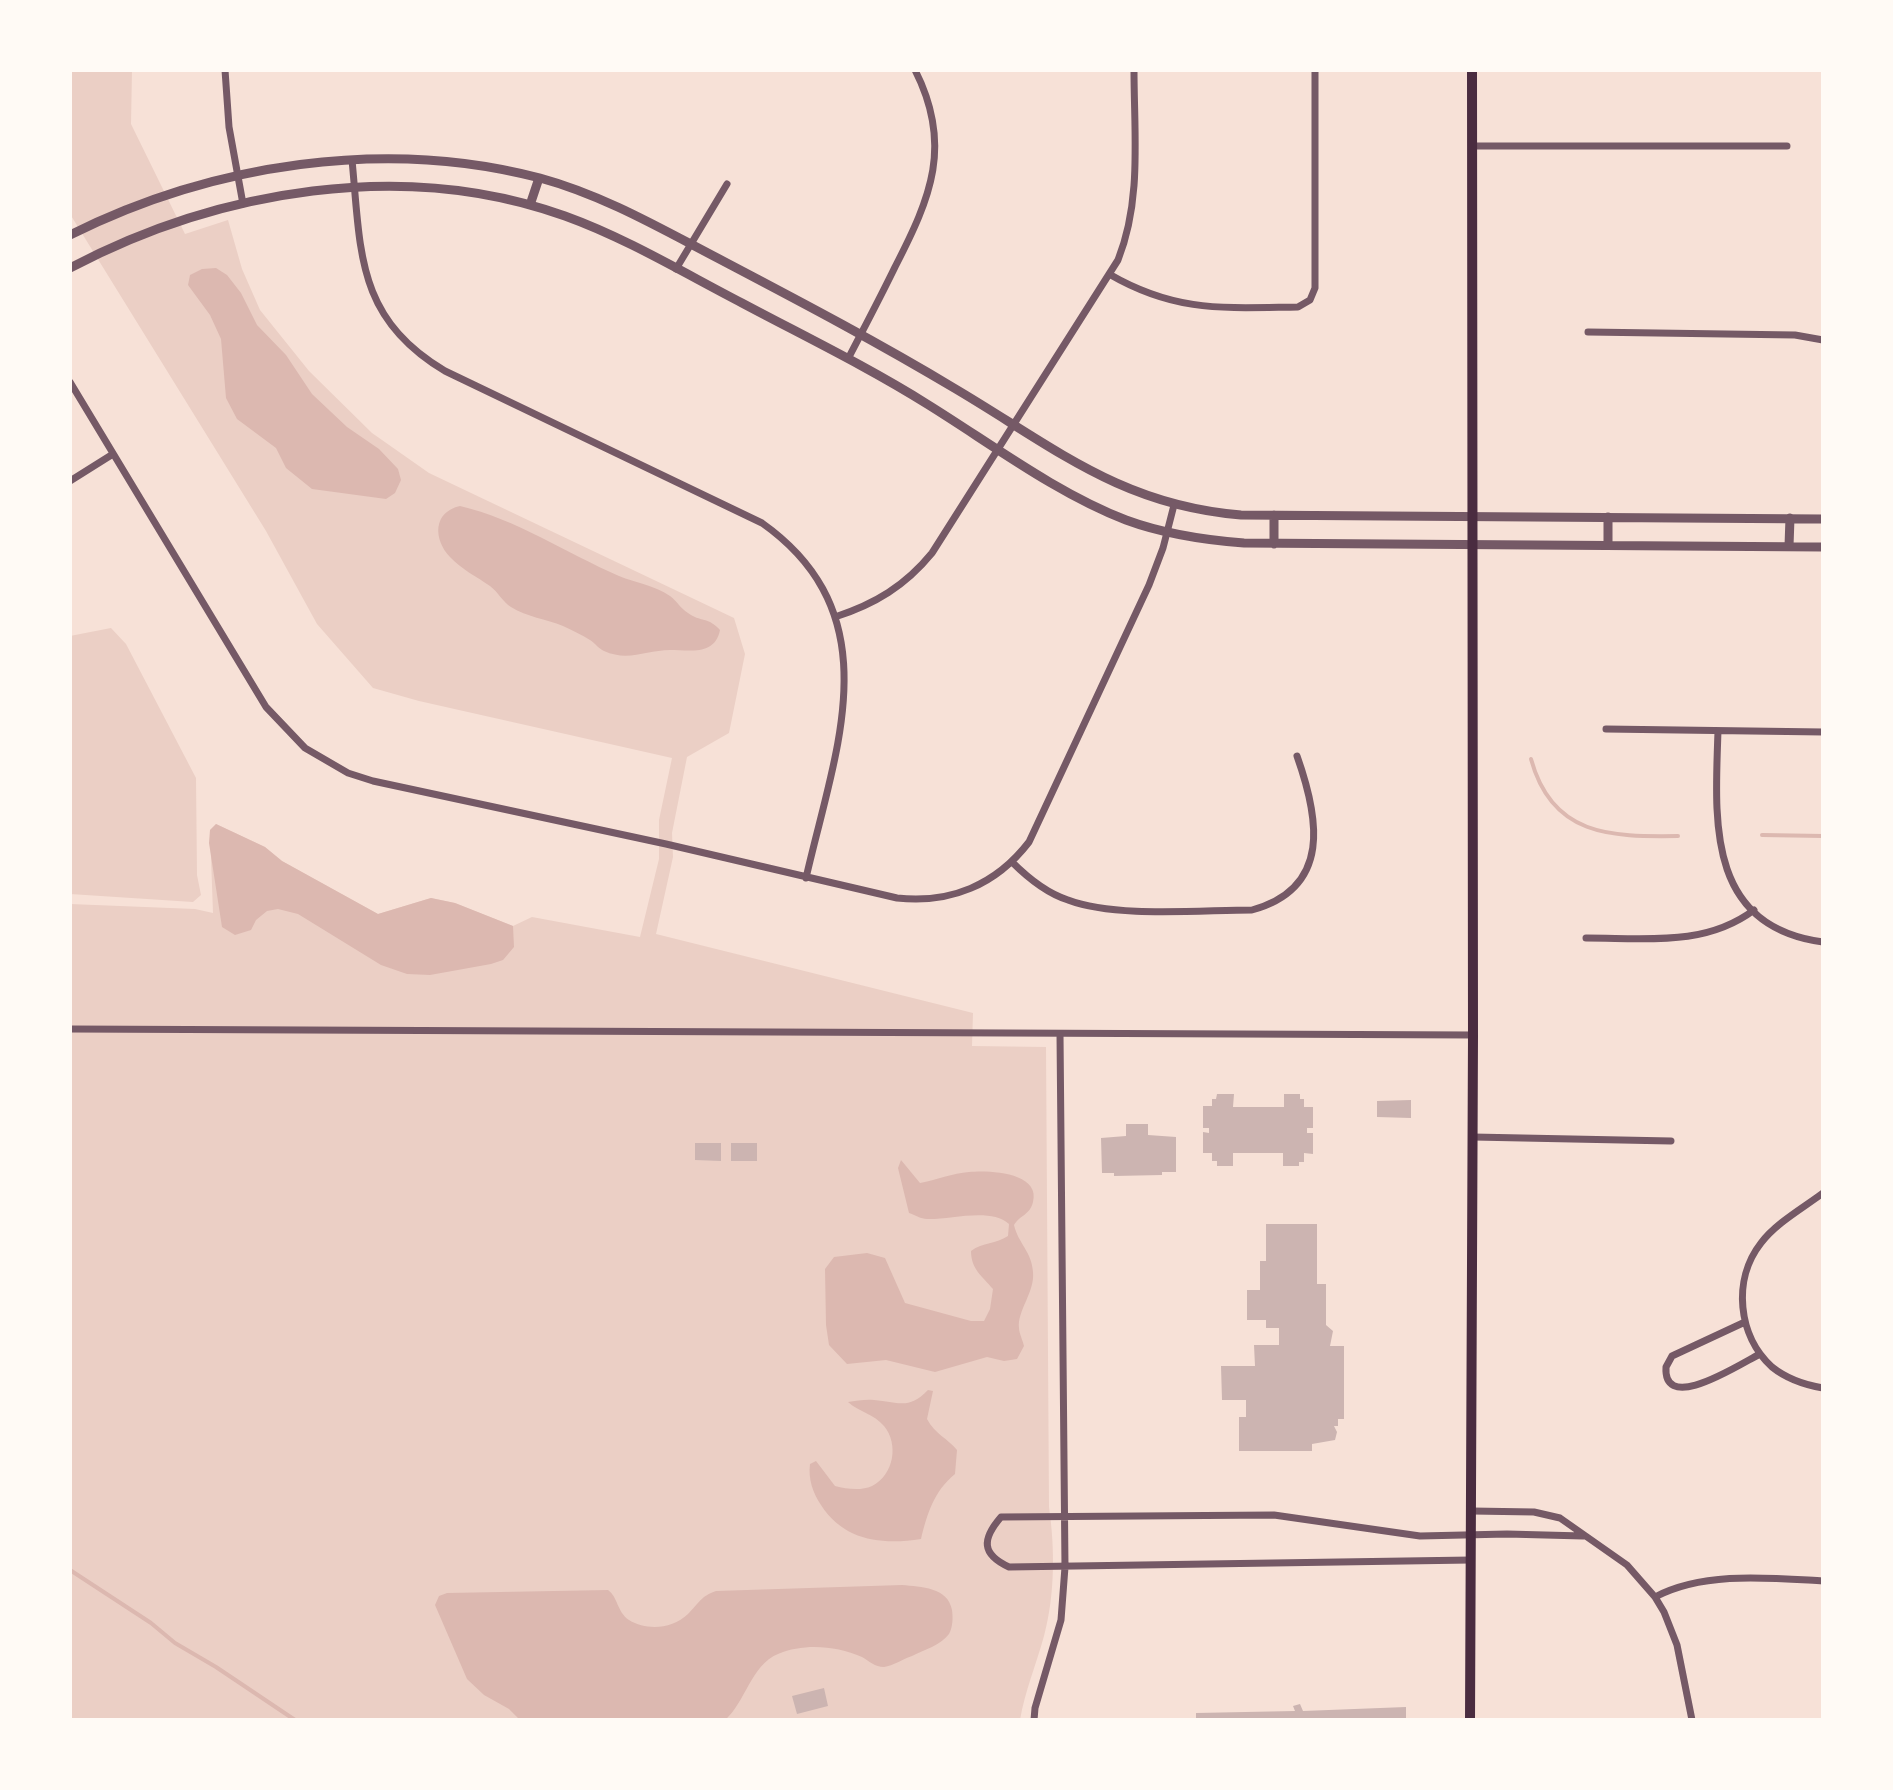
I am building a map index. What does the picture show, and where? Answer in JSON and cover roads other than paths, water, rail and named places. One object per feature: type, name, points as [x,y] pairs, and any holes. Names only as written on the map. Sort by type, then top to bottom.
[{"type":"main road","points":[[1470,1720],[1472,70]]},
{"type":"street","points":[[225,70],[229,127],[243,204]]},
{"type":"street","points":[[848,359],[920,219],[933,175],[933,124],[926,94],[915,70]]},
{"type":"street","points":[[835,617],[881,598],[916,572],[932,553],[1109,274],[1125,241],[1134,201],[1134,70]]},
{"type":"street","points":[[1109,274],[1153,296],[1202,307],[1298,307],[1310,300],[1315,288],[1315,70]]},
{"type":"street","points":[[1472,146],[1787,146]]},
{"type":"street","points":[[352,160],[361,254],[368,283],[386,319],[412,348],[445,371],[762,523],[786,542],[822,589],[835,617],[844,656],[845,700],[806,878]]},
{"type":"street","points":[[70,235],[143,203],[238,176],[298,165],[352,160],[447,162],[539,178],[609,203],[861,334],[1094,474],[1174,505],[1219,513],[1274,515],[1823,519]]},
{"type":"street","points":[[530,205],[539,178]]},
{"type":"street","points":[[676,269],[727,184]]},
{"type":"street","points":[[70,268],[114,245],[184,220],[243,204],[301,193],[355,188],[445,189],[530,205],[593,227],[848,359],[1089,504],[1124,519],[1167,531],[1215,541],[1274,544],[1823,547]]},
{"type":"street","points":[[1588,332],[1795,335],[1823,340]]},
{"type":"street","points":[[70,382],[266,707],[293,737],[323,760],[373,781],[897,898],[929,899],[973,889],[1012,862],[1029,842],[1041,822],[1149,585],[1174,505]]},
{"type":"street","points":[[70,481],[113,454]]},
{"type":"street","points":[[1274,515],[1274,544]]},
{"type":"street","points":[[1608,517],[1608,545]]},
{"type":"street","points":[[1789,546],[1790,518]]},
{"type":"street","points":[[1606,729],[1823,732]]},
{"type":"street","points":[[1718,731],[1718,838],[1729,876],[1754,910],[1790,934],[1823,942]]},
{"type":"street","points":[[1012,862],[1045,889],[1088,907],[1112,910],[1252,910],[1267,906],[1284,897],[1297,884],[1313,853],[1316,836],[1314,816],[1310,792],[1297,756]]},
{"type":"street","points":[[1586,938],[1701,936],[1728,927],[1754,910]]},
{"type":"street","points":[[70,1029],[1473,1035]]},
{"type":"street","points":[[1034,1720],[1061,1620],[1065,1567],[1060,1034]]},
{"type":"street","points":[[1473,1137],[1671,1141]]},
{"type":"street","points":[[1823,1193],[1761,1242],[1750,1261],[1742,1290],[1745,1322],[1760,1354],[1789,1378],[1823,1388]]},
{"type":"street","points":[[1745,1322],[1672,1356],[1666,1367],[1668,1380],[1675,1387],[1689,1389],[1760,1354]]},
{"type":"street","points":[[1472,1511],[1534,1512],[1560,1518],[1627,1565],[1655,1597],[1677,1645],[1692,1720]]},
{"type":"street","points":[[1471,1560],[1009,1567],[993,1560],[987,1548],[990,1530],[1001,1517],[1274,1515],[1420,1536],[1583,1536]]},
{"type":"street","points":[[1655,1597],[1668,1590],[1714,1580],[1823,1581]]},
{"type":"waterway","points":[[1531,759],[1553,804],[1587,827],[1629,835],[1678,836]]},
{"type":"waterway","points":[[1762,835],[1823,836]]},
{"type":"waterway","points":[[70,1570],[151,1623],[175,1643],[295,1720]]}]
